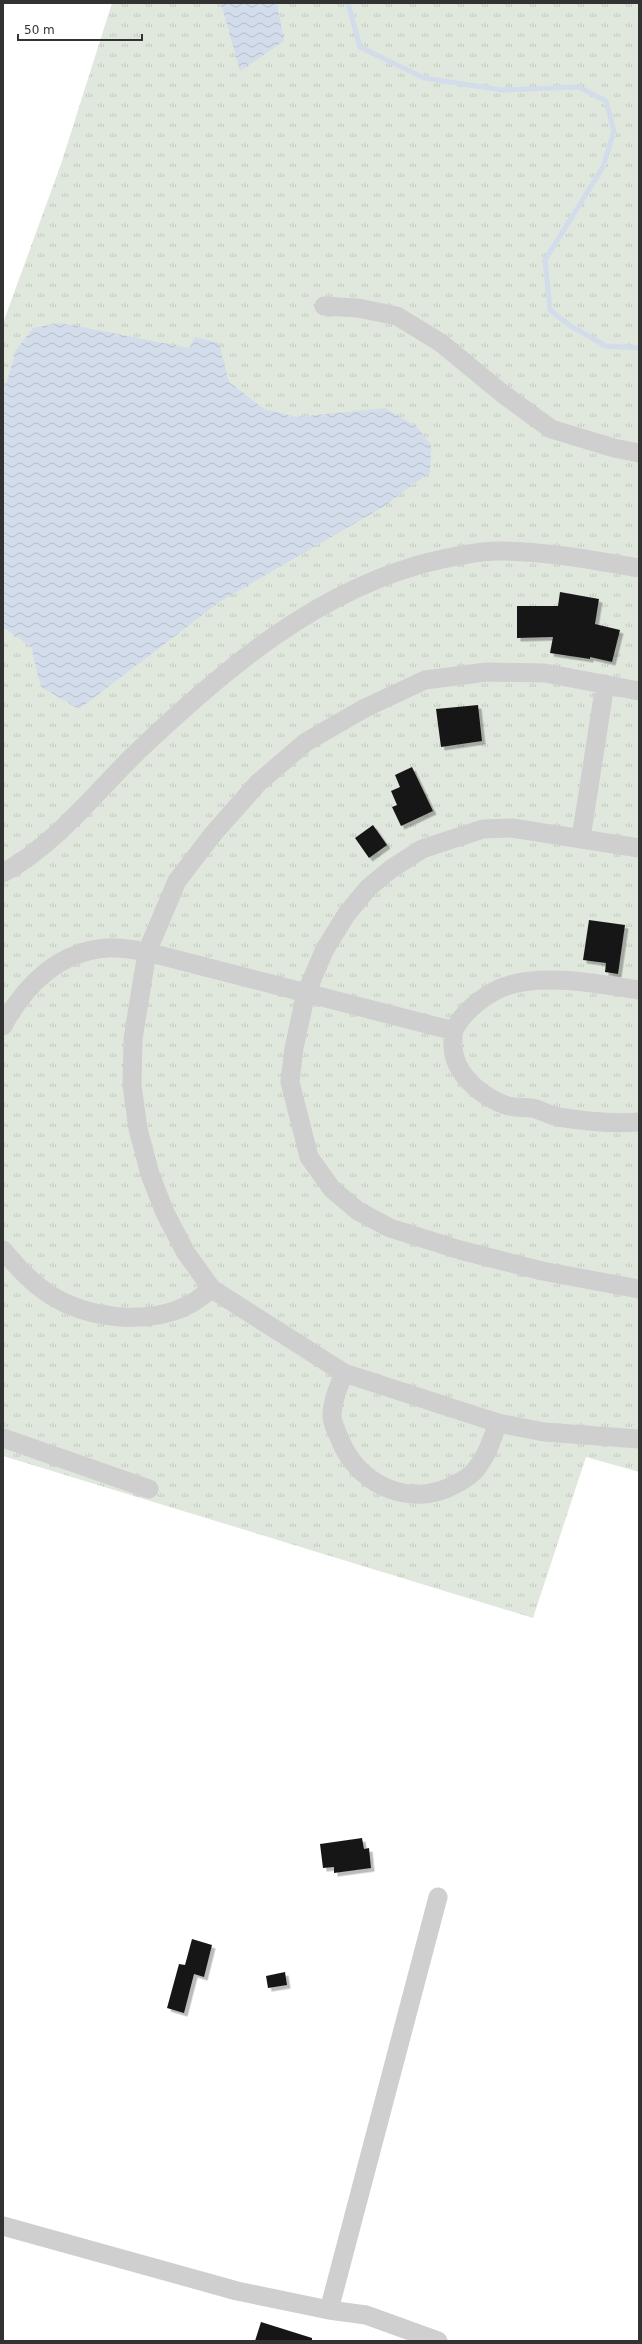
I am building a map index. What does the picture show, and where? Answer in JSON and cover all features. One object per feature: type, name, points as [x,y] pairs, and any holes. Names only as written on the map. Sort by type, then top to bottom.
[{"type":"street","points":[[324,306],[358,308],[397,316],[442,343],[503,394],[551,428],[614,448],[639,453]]},
{"type":"street","points":[[3,874],[16,866],[63,827],[101,786],[160,730],[254,649],[354,588],[405,568],[458,556],[497,551],[571,557],[639,568]]},
{"type":"street","points":[[639,691],[545,673],[487,672],[425,680],[365,708],[306,742],[258,783],[213,834],[177,882],[147,952],[133,1039],[132,1085],[138,1130],[150,1174],[165,1213],[186,1253],[212,1289],[344,1374],[498,1423],[544,1432],[639,1439]]},
{"type":"street","points":[[581,838],[605,684]]},
{"type":"street","points":[[639,848],[512,828],[483,829],[422,849],[391,869],[368,888],[346,915],[325,949],[306,993],[294,1048],[290,1082],[309,1157],[332,1189],[358,1211],[390,1228],[542,1271],[639,1289]]},
{"type":"street","points":[[3,1026],[25,992],[43,973],[62,961],[86,951],[108,948],[147,952],[454,1030]]},
{"type":"street","points":[[639,990],[581,982],[527,982],[502,988],[488,995],[463,1016],[454,1030],[453,1049],[459,1067],[471,1084],[486,1096],[506,1106],[532,1108],[556,1116],[581,1120],[639,1122]]},
{"type":"street","points":[[3,1250],[16,1266],[64,1303],[109,1316],[151,1317],[191,1304],[212,1289]]},
{"type":"street","points":[[344,1374],[334,1401],[332,1418],[344,1452],[356,1468],[369,1479],[403,1493],[422,1495],[442,1491],[461,1482],[475,1470],[486,1456],[498,1423]]},
{"type":"street","points":[[3,1438],[149,1489]]},
{"type":"street","points":[[329,2310],[438,1897]]},
{"type":"street","points":[[3,2226],[237,2291],[329,2310],[366,2315],[438,2341]]},
{"type":"green space","points":[[112,3],[639,3],[639,1472],[586,1457],[533,1618],[3,1456],[3,323],[61,164]]},
{"type":"water","points":[[221,3],[277,3],[284,41],[240,71]]},
{"type":"water","points":[[61,323],[189,348],[195,337],[219,343],[229,382],[264,409],[297,417],[385,408],[417,427],[431,445],[430,472],[383,507],[221,601],[79,709],[41,687],[31,647],[3,627],[3,395],[16,350],[33,328]]},
{"type":"building","points":[[560,592],[599,599],[595,624],[620,630],[612,662],[590,657],[590,659],[550,653],[553,637],[517,638],[517,606],[558,606]]},
{"type":"building","points":[[478,705],[482,741],[441,747],[436,709]]},
{"type":"building","points":[[412,767],[433,811],[401,826],[392,807],[397,805],[391,791],[400,787],[395,775]]},
{"type":"building","points":[[373,825],[387,845],[369,858],[355,838]]},
{"type":"building","points":[[589,920],[625,925],[618,974],[605,972],[606,963],[583,960]]},
{"type":"building","points":[[362,1838],[364,1849],[369,1848],[371,1868],[334,1873],[334,1867],[323,1868],[320,1844]]},
{"type":"building","points":[[192,1939],[212,1945],[204,1977],[194,1974],[184,2013],[167,2008],[179,1964],[185,1965]]},
{"type":"building","points":[[285,1972],[287,1985],[268,1988],[266,1976]]},
{"type":"building","points":[[261,2322],[312,2338],[312,2341],[255,2341]]},
{"type":"waterway","points":[[348,3],[360,47],[424,78],[502,90],[579,87],[606,101],[614,131],[603,167],[545,260],[550,310],[569,325],[606,346],[639,348]]}]
